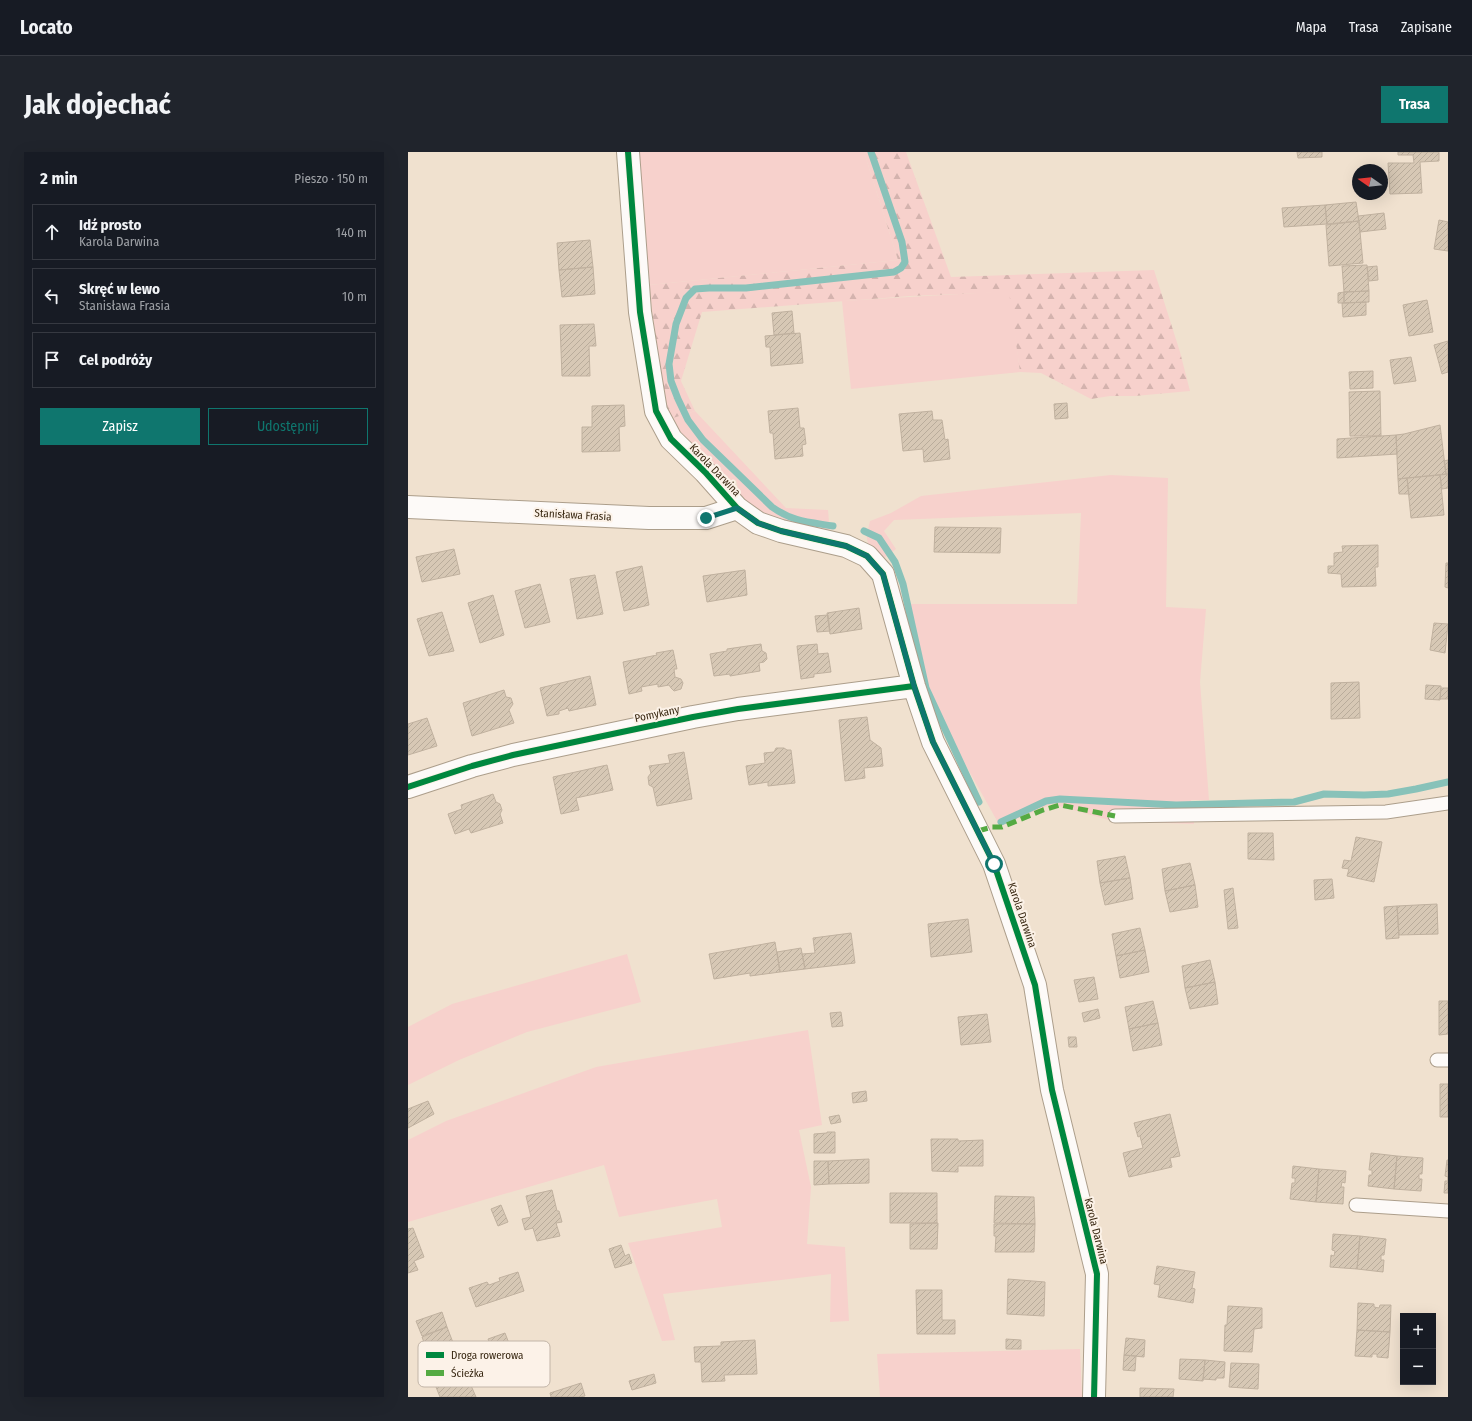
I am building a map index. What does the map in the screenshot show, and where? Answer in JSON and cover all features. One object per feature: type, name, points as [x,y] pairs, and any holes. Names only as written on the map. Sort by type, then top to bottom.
[{"type":"street","name":"Karola Darwina","points":[[628,152],[640,312],[656,411],[671,439],[705,472],[737,508],[758,523],[781,531],[846,546],[867,556],[883,574],[914,686],[933,742],[994,864],[1035,985],[1052,1090],[1097,1274],[1094,1397]]},
{"type":"street","name":"Stanisława Frasia","points":[[408,507],[649,518],[706,518],[737,508]]},
{"type":"street","name":"Pomykany","points":[[408,787],[472,766],[513,755],[693,717],[738,709],[914,686]]},
{"type":"lane","points":[[1115,816],[1386,812],[1448,803]]},
{"type":"lane","points":[[1356,1204],[1448,1211]]},
{"type":"green space","points":[[635,152],[864,152],[898,260],[649,285]]},
{"type":"green space","points":[[864,152],[906,152],[951,277],[1154,270],[1180,352],[1190,391],[1135,396],[1110,396],[1091,399],[1041,373],[1020,372],[1009,292],[910,296],[702,312],[681,381],[695,411],[670,419],[660,374],[649,285],[898,260]]},
{"type":"green space","points":[[1010,291],[1020,372],[851,389],[842,301]]},
{"type":"green space","points":[[695,411],[786,508],[828,510],[830,533],[759,514],[742,506],[736,480],[706,479],[670,419]]},
{"type":"green space","points":[[1111,475],[1168,478],[1166,607],[1206,609],[1200,682],[1209,800],[1191,800],[1194,824],[1112,821],[1052,804],[1000,826],[920,684],[899,604],[1077,604],[1081,513],[894,520],[884,531],[896,549],[883,559],[868,543],[867,535],[870,521],[891,513],[921,496]]},
{"type":"green space","points":[[627,954],[641,1002],[527,1032],[459,1060],[408,1085],[408,1027],[452,1004]]},
{"type":"green space","points":[[808,1030],[822,1125],[799,1130],[811,1187],[807,1244],[845,1247],[849,1321],[830,1322],[831,1274],[663,1294],[675,1340],[662,1341],[628,1243],[722,1227],[717,1199],[619,1217],[604,1165],[408,1222],[408,1140],[446,1121],[596,1067]]},
{"type":"green space","points":[[1080,1349],[1082,1397],[880,1397],[877,1354]]},
{"type":"building","points":[[1297,152],[1322,152],[1322,157],[1298,158]]},
{"type":"building","points":[[1398,152],[1439,152],[1439,161],[1420,162],[1422,193],[1390,194],[1388,163],[1414,163],[1413,155],[1398,155]]},
{"type":"building","points":[[1356,202],[1359,221],[1327,224],[1325,205]]},
{"type":"building","points":[[1325,205],[1327,224],[1284,227],[1282,208]]},
{"type":"building","points":[[1384,213],[1386,229],[1360,232],[1358,216]]},
{"type":"building","points":[[1439,220],[1448,222],[1448,251],[1434,249]]},
{"type":"building","points":[[1359,221],[1363,263],[1329,266],[1326,225]]},
{"type":"building","points":[[590,240],[593,267],[559,270],[557,243]]},
{"type":"building","points":[[1367,265],[1369,291],[1344,292],[1342,266]]},
{"type":"building","points":[[1377,266],[1378,280],[1369,281],[1367,267]]},
{"type":"building","points":[[593,267],[595,294],[562,297],[559,270]]},
{"type":"building","points":[[1369,291],[1369,302],[1344,303],[1344,292]]},
{"type":"building","points":[[1344,292],[1344,303],[1338,303],[1338,293]]},
{"type":"building","points":[[1427,300],[1433,332],[1409,336],[1403,305]]},
{"type":"building","points":[[1366,302],[1366,315],[1343,317],[1342,303]]},
{"type":"building","points":[[792,311],[794,333],[774,335],[772,313]]},
{"type":"building","points":[[594,324],[596,346],[589,346],[590,376],[562,376],[560,325]]},
{"type":"building","points":[[800,333],[803,363],[771,366],[770,347],[766,347],[765,336]]},
{"type":"building","points":[[1448,341],[1448,372],[1442,374],[1434,345]]},
{"type":"building","points":[[1411,357],[1416,381],[1394,384],[1390,360]]},
{"type":"building","points":[[1373,371],[1373,388],[1350,389],[1349,372]]},
{"type":"building","points":[[1380,391],[1381,436],[1350,436],[1349,392]]},
{"type":"building","points":[[1067,403],[1068,418],[1055,419],[1054,404]]},
{"type":"building","points":[[624,405],[625,426],[619,427],[620,451],[582,452],[582,427],[592,427],[592,406]]},
{"type":"building","points":[[798,408],[800,428],[804,428],[806,444],[802,445],[803,456],[775,459],[773,433],[770,433],[768,411]]},
{"type":"building","points":[[932,411],[933,420],[942,420],[945,440],[948,439],[950,459],[924,462],[923,449],[903,451],[899,414]]},
{"type":"building","points":[[1440,425],[1446,474],[1398,479],[1396,435]]},
{"type":"building","points":[[1396,435],[1397,454],[1337,458],[1337,439]]},
{"type":"building","points":[[1448,460],[1448,474],[1446,474],[1444,461]]},
{"type":"building","points":[[1448,474],[1448,488],[1442,489],[1440,475]]},
{"type":"building","points":[[1440,475],[1444,515],[1411,518],[1407,478]]},
{"type":"building","points":[[1407,478],[1409,494],[1399,494],[1398,479]]},
{"type":"building","points":[[935,527],[1001,528],[1000,553],[934,552]]},
{"type":"building","points":[[1378,545],[1378,567],[1375,567],[1376,586],[1342,587],[1341,574],[1328,573],[1328,566],[1334,566],[1334,553],[1343,552],[1342,546]]},
{"type":"building","points":[[454,549],[460,574],[422,582],[416,557]]},
{"type":"building","points":[[1446,563],[1448,563],[1448,588],[1445,587]]},
{"type":"building","points":[[642,566],[649,605],[624,611],[616,572]]},
{"type":"building","points":[[745,570],[747,595],[707,602],[703,576]]},
{"type":"building","points":[[595,575],[603,614],[577,619],[570,579]]},
{"type":"building","points":[[540,584],[550,622],[525,628],[515,591]]},
{"type":"building","points":[[493,595],[504,635],[480,643],[468,603]]},
{"type":"building","points":[[859,608],[862,629],[830,634],[827,613]]},
{"type":"building","points":[[442,612],[454,651],[429,656],[417,619]]},
{"type":"building","points":[[828,615],[830,631],[817,632],[815,616]]},
{"type":"building","points":[[1434,623],[1448,624],[1445,653],[1430,650]]},
{"type":"building","points":[[761,644],[762,651],[766,653],[767,659],[764,662],[759,663],[760,671],[730,676],[730,674],[714,676],[710,654],[727,651],[727,649]]},
{"type":"building","points":[[817,644],[818,654],[828,653],[831,672],[814,674],[814,677],[801,679],[797,646]]},
{"type":"building","points":[[673,650],[677,669],[674,669],[675,677],[681,679],[683,683],[681,689],[674,691],[669,685],[658,687],[658,684],[641,687],[642,691],[629,694],[623,662]]},
{"type":"building","points":[[590,676],[596,705],[569,711],[568,708],[559,711],[559,714],[547,716],[540,688]]},
{"type":"building","points":[[1359,682],[1360,718],[1331,719],[1331,683]]},
{"type":"building","points":[[1426,685],[1441,686],[1440,700],[1425,699]]},
{"type":"building","points":[[1441,688],[1448,688],[1448,699],[1440,699]]},
{"type":"building","points":[[504,690],[506,697],[511,698],[513,704],[509,710],[514,723],[472,736],[463,703]]},
{"type":"building","points":[[867,717],[870,740],[881,748],[883,766],[864,768],[865,778],[845,781],[839,720]]},
{"type":"building","points":[[427,718],[437,746],[408,755],[408,724]]},
{"type":"building","points":[[776,748],[791,750],[795,783],[768,786],[768,782],[749,785],[746,766],[765,763],[764,753],[774,752]]},
{"type":"building","points":[[684,752],[692,799],[657,806],[653,787],[649,785],[648,777],[651,773],[649,766],[670,763],[668,755]]},
{"type":"building","points":[[607,765],[613,790],[576,798],[579,810],[561,814],[553,777]]},
{"type":"building","points":[[493,794],[496,802],[500,804],[502,810],[500,814],[503,823],[471,833],[469,829],[455,834],[448,814],[462,809],[461,805]]},
{"type":"building","points":[[1248,833],[1273,833],[1274,860],[1248,859]]},
{"type":"building","points":[[1356,837],[1382,842],[1374,882],[1347,876],[1349,869],[1342,868],[1344,860],[1351,861]]},
{"type":"building","points":[[1125,856],[1130,878],[1100,883],[1097,861]]},
{"type":"building","points":[[1190,863],[1195,885],[1165,891],[1162,869]]},
{"type":"building","points":[[1130,878],[1133,899],[1105,905],[1100,883]]},
{"type":"building","points":[[1332,879],[1334,898],[1315,900],[1314,880]]},
{"type":"building","points":[[1195,885],[1198,907],[1170,912],[1165,891]]},
{"type":"building","points":[[1233,888],[1238,928],[1228,929],[1224,890]]},
{"type":"building","points":[[1437,904],[1438,934],[1399,935],[1397,906]]},
{"type":"building","points":[[1397,906],[1399,938],[1386,939],[1384,907]]},
{"type":"building","points":[[968,919],[972,952],[931,957],[928,924]]},
{"type":"building","points":[[1140,928],[1145,950],[1116,956],[1112,934]]},
{"type":"building","points":[[851,933],[855,963],[805,969],[802,954],[815,953],[813,938]]},
{"type":"building","points":[[775,942],[780,972],[750,976],[750,973],[714,979],[709,954]]},
{"type":"building","points":[[801,948],[805,969],[780,972],[777,952]]},
{"type":"building","points":[[1145,950],[1149,972],[1120,978],[1116,956]]},
{"type":"building","points":[[1210,960],[1215,982],[1185,988],[1182,966]]},
{"type":"building","points":[[1094,977],[1098,999],[1079,1002],[1074,980]]},
{"type":"building","points":[[1215,982],[1218,1004],[1190,1009],[1185,988]]},
{"type":"building","points":[[1153,1001],[1158,1023],[1129,1029],[1125,1007]]},
{"type":"building","points":[[1439,1001],[1448,1001],[1448,1034],[1439,1035]]},
{"type":"building","points":[[1098,1009],[1100,1018],[1084,1022],[1082,1013]]},
{"type":"building","points":[[841,1012],[843,1026],[832,1027],[830,1013]]},
{"type":"building","points":[[987,1014],[991,1042],[961,1045],[958,1017]]},
{"type":"building","points":[[1158,1023],[1162,1045],[1133,1051],[1129,1029]]},
{"type":"building","points":[[1068,1037],[1076,1037],[1077,1047],[1069,1047]]},
{"type":"building","points":[[1440,1084],[1448,1084],[1448,1117],[1440,1117]]},
{"type":"building","points":[[866,1091],[867,1101],[853,1103],[852,1093]]},
{"type":"building","points":[[428,1101],[434,1114],[408,1128],[408,1109]]},
{"type":"building","points":[[1170,1114],[1180,1156],[1170,1158],[1172,1167],[1129,1177],[1123,1153],[1143,1148],[1140,1136],[1138,1137],[1134,1123]]},
{"type":"building","points":[[839,1115],[841,1122],[831,1124],[829,1117]]},
{"type":"building","points":[[835,1132],[835,1153],[814,1153],[814,1134]]},
{"type":"building","points":[[931,1139],[958,1139],[958,1141],[983,1140],[983,1166],[958,1166],[958,1172],[932,1171]]},
{"type":"building","points":[[1371,1153],[1397,1156],[1394,1189],[1368,1186],[1369,1175],[1372,1175],[1372,1170],[1369,1170]]},
{"type":"building","points":[[1397,1156],[1423,1158],[1422,1174],[1419,1174],[1419,1179],[1422,1179],[1421,1191],[1394,1189]]},
{"type":"building","points":[[869,1159],[869,1183],[829,1184],[828,1161]]},
{"type":"building","points":[[1448,1160],[1448,1177],[1445,1176]]},
{"type":"building","points":[[814,1161],[828,1161],[829,1184],[814,1185]]},
{"type":"building","points":[[1293,1166],[1319,1169],[1316,1202],[1290,1199],[1292,1183],[1295,1183],[1295,1178],[1292,1178]]},
{"type":"building","points":[[1319,1169],[1346,1171],[1345,1183],[1342,1182],[1341,1187],[1344,1187],[1343,1204],[1316,1202]]},
{"type":"building","points":[[1445,1181],[1448,1181],[1448,1193],[1444,1193]]},
{"type":"building","points":[[552,1190],[557,1211],[559,1211],[562,1222],[556,1223],[560,1236],[537,1241],[533,1228],[525,1230],[522,1219],[531,1217],[526,1196]]},
{"type":"building","points":[[890,1193],[937,1193],[937,1223],[890,1223]]},
{"type":"building","points":[[995,1196],[1034,1197],[1035,1224],[994,1223]]},
{"type":"building","points":[[501,1205],[508,1222],[498,1226],[491,1209]]},
{"type":"building","points":[[938,1223],[937,1249],[910,1249],[910,1224]]},
{"type":"building","points":[[994,1224],[1035,1224],[1034,1252],[995,1252],[996,1236],[994,1236]]},
{"type":"building","points":[[413,1228],[424,1257],[414,1261],[418,1270],[408,1273],[408,1229]]},
{"type":"building","points":[[1333,1234],[1360,1236],[1357,1269],[1330,1267],[1331,1255],[1334,1256],[1335,1251],[1332,1250]]},
{"type":"building","points":[[1360,1236],[1386,1239],[1384,1255],[1381,1255],[1381,1260],[1384,1260],[1383,1272],[1357,1269]]},
{"type":"building","points":[[621,1245],[625,1256],[629,1254],[632,1263],[615,1268],[609,1249]]},
{"type":"building","points":[[1157,1266],[1195,1272],[1192,1288],[1195,1289],[1193,1303],[1158,1297],[1160,1285],[1154,1284]]},
{"type":"building","points":[[518,1272],[524,1291],[476,1307],[469,1288],[487,1282],[489,1285],[500,1281],[499,1278]]},
{"type":"building","points":[[1008,1279],[1045,1282],[1044,1316],[1007,1314]]},
{"type":"building","points":[[916,1290],[942,1290],[942,1320],[955,1320],[955,1334],[917,1334]]},
{"type":"building","points":[[1358,1303],[1374,1304],[1374,1307],[1379,1308],[1380,1305],[1391,1305],[1390,1332],[1357,1330]]},
{"type":"building","points":[[1228,1306],[1262,1308],[1262,1328],[1254,1329],[1252,1352],[1224,1351],[1225,1325],[1227,1325]]},
{"type":"building","points":[[442,1312],[447,1327],[422,1336],[416,1321]]},
{"type":"building","points":[[447,1327],[452,1341],[424,1341],[422,1337]]},
{"type":"building","points":[[1357,1330],[1390,1332],[1388,1358],[1377,1357],[1377,1354],[1372,1354],[1372,1357],[1355,1356]]},
{"type":"building","points":[[505,1333],[508,1341],[489,1341],[488,1339]]},
{"type":"building","points":[[1126,1338],[1145,1340],[1144,1357],[1124,1355]]},
{"type":"building","points":[[1006,1339],[1021,1340],[1021,1349],[1006,1349]]},
{"type":"building","points":[[755,1340],[757,1374],[724,1375],[725,1381],[702,1382],[701,1362],[695,1362],[694,1347],[721,1346],[721,1342]]},
{"type":"building","points":[[1124,1355],[1136,1356],[1135,1371],[1123,1370]]},
{"type":"building","points":[[1180,1359],[1205,1360],[1203,1381],[1179,1379]]},
{"type":"building","points":[[1205,1360],[1225,1362],[1224,1378],[1216,1378],[1216,1380],[1203,1379]]},
{"type":"building","points":[[1231,1363],[1259,1364],[1258,1389],[1229,1387]]},
{"type":"building","points":[[654,1374],[656,1383],[632,1390],[629,1381]]},
{"type":"building","points":[[581,1383],[585,1396],[551,1397],[550,1393]]},
{"type":"building","points":[[436,1387],[472,1387],[476,1397],[440,1397]]},
{"type":"building","points":[[1140,1388],[1174,1389],[1173,1397],[1140,1397]]},
{"type":"waterway","points":[[833,526],[794,519],[772,507],[703,440],[688,420],[678,399],[671,381],[669,364],[676,324],[686,298],[695,289],[746,288],[894,272],[901,268],[905,262],[902,242],[871,152]]},
{"type":"waterway","points":[[864,531],[879,538],[895,562],[903,584],[926,688],[979,802]]},
{"type":"waterway","points":[[1001,822],[1046,801],[1060,799],[1176,805],[1294,802],[1324,794],[1388,794],[1448,782]]},
{"type":"marked path","points":[[978,831],[992,827],[1002,827],[1043,810],[1060,805],[1115,816]]},
{"type":"cycle path","points":[[628,152],[640,312],[656,411],[671,439],[705,472],[737,508],[758,523],[781,531],[846,546],[867,556],[883,574],[914,686],[933,742],[994,864],[1035,985],[1052,1090],[1097,1274],[1094,1397]]},
{"type":"cycle path","points":[[408,787],[472,766],[513,755],[693,717],[738,709],[914,686]]},
{"type":"route","points":[[706,518],[737,508],[758,523],[781,531],[846,546],[867,556],[883,574],[914,686],[933,742],[994,864]]}]
